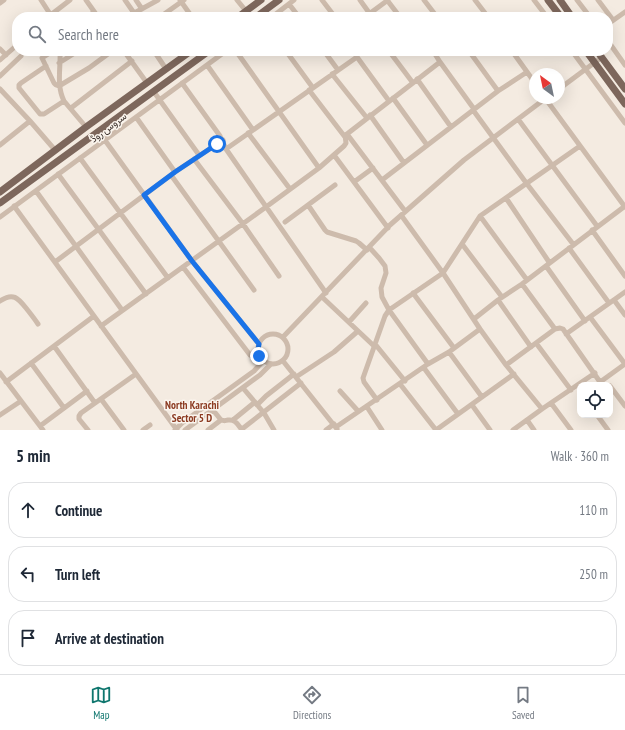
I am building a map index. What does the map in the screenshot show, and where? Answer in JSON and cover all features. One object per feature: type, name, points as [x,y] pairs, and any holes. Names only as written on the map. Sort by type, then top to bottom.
[{"type":"main road","points":[[246,11],[261,0]]},
{"type":"main road","points":[[263,12],[279,0]]},
{"type":"main road","points":[[548,0],[557,12]]},
{"type":"main road","points":[[560,0],[568,12]]},
{"type":"main road","points":[[0,192],[184,56]]},
{"type":"main road","points":[[0,203],[202,56]]},
{"type":"main road","points":[[589,56],[625,104]]},
{"type":"main road","points":[[601,56],[625,89]]},
{"type":"street","points":[[0,3],[4,0]]},
{"type":"street","points":[[41,0],[48,12]]},
{"type":"street","points":[[55,12],[70,0]]},
{"type":"street","points":[[86,0],[94,12]]},
{"type":"street","points":[[125,0],[133,12]]},
{"type":"street","points":[[136,0],[142,9]]},
{"type":"street","points":[[136,12],[157,0]]},
{"type":"street","points":[[167,12],[182,0],[189,12]]},
{"type":"street","points":[[237,0],[246,11]]},
{"type":"street","points":[[279,12],[294,0]]},
{"type":"street","points":[[322,0],[331,12]]},
{"type":"street","points":[[360,0],[366,12]]},
{"type":"street","points":[[372,12],[388,0],[396,12]]},
{"type":"street","points":[[424,0],[433,12]]},
{"type":"street","points":[[475,0],[482,12]]},
{"type":"street","points":[[534,0],[543,12]]},
{"type":"street","points":[[577,0],[586,12]]},
{"type":"street","points":[[598,0],[605,12]]},
{"type":"street","points":[[289,4],[295,12]]},
{"type":"street","points":[[613,20],[625,12]]},
{"type":"street","points":[[613,48],[625,64]]},
{"type":"street","points":[[0,49],[6,55]]},
{"type":"street","points":[[0,60],[12,50]]},
{"type":"street","points":[[0,76],[21,56]]},
{"type":"street","points":[[45,56],[42,58],[54,83],[59,86]]},
{"type":"street","points":[[60,56],[59,86],[62,96],[64,101],[86,127]]},
{"type":"street","points":[[60,64],[71,56]]},
{"type":"street","points":[[59,86],[89,68],[105,56]]},
{"type":"street","points":[[128,56],[147,83]]},
{"type":"street","points":[[157,56],[166,69]]},
{"type":"street","name":"سروس روڈ","points":[[0,217],[219,56]]},
{"type":"street","points":[[239,56],[319,168]]},
{"type":"street","points":[[289,56],[311,89],[346,136],[382,180],[480,329],[506,365],[542,408]]},
{"type":"street","points":[[328,56],[338,70]]},
{"type":"street","points":[[393,56],[451,127]]},
{"type":"street","points":[[435,56],[612,302],[625,315]]},
{"type":"street","points":[[473,56],[498,91]]},
{"type":"street","points":[[516,56],[529,75]]},
{"type":"street","points":[[576,56],[625,123]]},
{"type":"street","points":[[565,85],[586,70],[594,63],[599,56]]},
{"type":"street","points":[[226,149],[357,57],[427,145]]},
{"type":"street","points":[[71,108],[132,61]]},
{"type":"street","points":[[101,326],[319,168],[344,146],[346,143],[346,136],[368,117],[440,62]]},
{"type":"street","points":[[207,64],[250,132],[290,189]]},
{"type":"street","points":[[46,66],[21,82],[19,88],[42,115],[64,101]]},
{"type":"street","points":[[382,180],[498,91],[527,72]]},
{"type":"street","points":[[332,74],[404,163]]},
{"type":"street","points":[[182,83],[223,140],[226,149],[324,295],[358,331],[375,345],[436,430],[514,374]]},
{"type":"street","points":[[0,89],[55,150]]},
{"type":"street","points":[[154,92],[279,276]]},
{"type":"street","points":[[283,337],[403,213],[464,160],[538,104]]},
{"type":"street","points":[[474,319],[625,206],[550,104]]},
{"type":"street","points":[[136,117],[173,174],[254,290]]},
{"type":"street","points":[[518,119],[597,226]]},
{"type":"street","points":[[0,145],[30,121]]},
{"type":"street","points":[[99,132],[192,261],[259,344]]},
{"type":"street","points":[[55,262],[144,195],[223,140]]},
{"type":"street","points":[[377,400],[362,378],[385,316],[389,310],[443,273],[480,216],[580,146]]},
{"type":"street","points":[[334,155],[388,228]]},
{"type":"street","points":[[80,158],[168,278]]},
{"type":"street","points":[[354,182],[372,168]]},
{"type":"street","points":[[58,174],[146,294]]},
{"type":"street","points":[[285,222],[335,185]]},
{"type":"street","points":[[36,191],[122,310]]},
{"type":"street","points":[[506,198],[585,321]]},
{"type":"street","points":[[14,206],[176,430],[254,371],[263,361]]},
{"type":"street","points":[[308,206],[327,232],[356,241],[368,248],[380,258],[385,266],[386,273],[381,288],[382,297],[389,310],[458,414]]},
{"type":"street","points":[[480,216],[527,280]]},
{"type":"street","points":[[592,230],[625,276]]},
{"type":"street","points":[[462,244],[534,345],[571,390]]},
{"type":"street","points":[[183,266],[250,355],[259,356]]},
{"type":"street","points":[[522,284],[555,329]]},
{"type":"street","points":[[566,334],[625,292]]},
{"type":"street","points":[[413,293],[482,397]]},
{"type":"street","points":[[0,301],[9,296],[19,299],[38,324]]},
{"type":"street","points":[[349,322],[366,303]]},
{"type":"street","points":[[6,382],[94,316]]},
{"type":"street","points":[[506,365],[557,328],[562,329],[566,334],[600,382],[625,364],[590,317]]},
{"type":"street","points":[[326,430],[336,427],[367,407],[480,329]]},
{"type":"street","points":[[208,430],[221,420],[232,420],[295,376],[334,352],[358,331]]},
{"type":"street","points":[[269,334],[277,334],[283,337],[288,345],[288,354],[283,361],[278,364],[271,364],[263,361],[259,356],[259,344],[263,338],[269,334]]},
{"type":"street","points":[[54,346],[95,403]]},
{"type":"street","points":[[283,361],[336,427]]},
{"type":"street","points":[[31,363],[64,408]]},
{"type":"street","points":[[185,430],[260,375],[271,364]]},
{"type":"street","points":[[0,373],[42,428],[64,408],[87,391]]},
{"type":"street","points":[[513,430],[542,408],[571,390],[594,373]]},
{"type":"street","points":[[88,430],[79,419],[81,413],[136,374]]},
{"type":"street","points":[[232,420],[235,421],[240,429],[264,413],[301,383]]},
{"type":"street","points":[[243,388],[264,413],[274,430]]},
{"type":"street","points":[[613,389],[625,406]]},
{"type":"street","points":[[340,391],[358,412]]},
{"type":"street","points":[[221,395],[225,401]]},
{"type":"street","points":[[101,399],[124,430]]},
{"type":"street","points":[[0,415],[21,401]]},
{"type":"street","points":[[551,403],[571,430]]},
{"type":"street","points":[[472,405],[490,430]]},
{"type":"street","points":[[367,407],[382,430]]},
{"type":"street","points":[[213,410],[221,420]]},
{"type":"street","points":[[599,418],[608,430]]},
{"type":"street","points":[[526,420],[534,430]]},
{"type":"street","points":[[144,430],[150,425]]},
{"type":"district","name":"North Karachi Sector 5 D","points":[[192,411]]},
{"type":"route","points":[[217,144],[199,155],[144,195],[192,261],[259,344],[259,356]]}]
